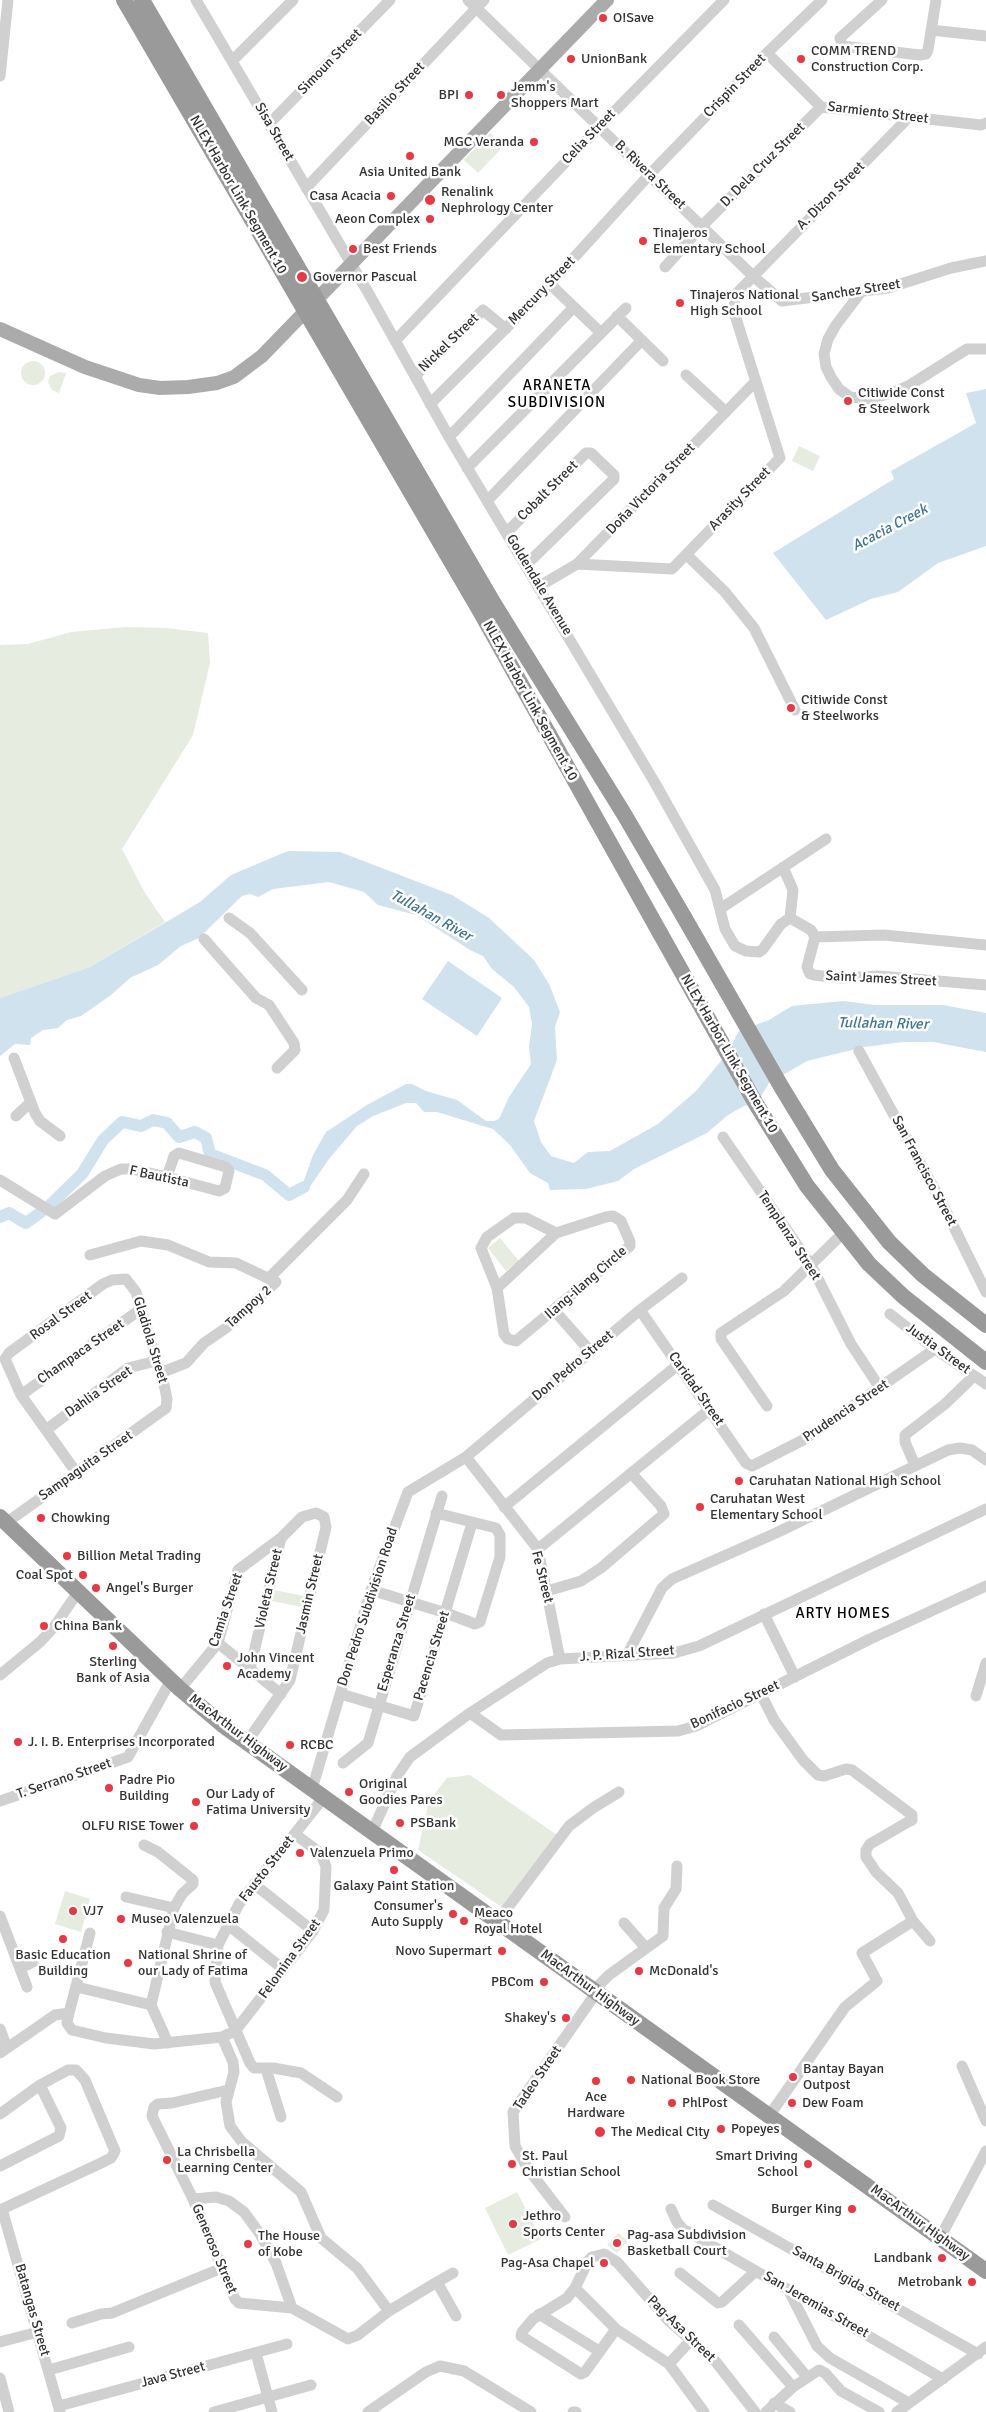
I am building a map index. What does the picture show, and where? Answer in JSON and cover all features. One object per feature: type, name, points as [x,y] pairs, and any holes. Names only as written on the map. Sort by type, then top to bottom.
[{"type":"highway","name":"NLEX Harbor Link Segment 10","points":[[124,0],[480,611],[598,825],[756,1104],[807,1186],[869,1264],[904,1297],[986,1362]]},
{"type":"highway","name":"NLEX Harbor Link Segment 10","points":[[142,0],[489,595],[624,814],[782,1088],[832,1170],[889,1242],[923,1275],[986,1325]]},
{"type":"highway","name":"MacArthur Highway","points":[[3,1520],[203,1709],[497,1922],[986,2271]]},
{"type":"main road","points":[[0,329],[85,367],[129,383],[168,388],[211,384],[234,377],[255,363],[607,0]]},
{"type":"street","name":"Sisa Street","points":[[196,0],[351,264]]},
{"type":"street","points":[[232,61],[293,0]]},
{"type":"street","name":"Simoun Street","points":[[269,124],[390,0]]},
{"type":"street","name":"Celia Street","points":[[394,341],[599,127],[724,0]]},
{"type":"street","name":"Crispin Street","points":[[650,174],[766,53],[822,0]]},
{"type":"street","points":[[882,0],[840,38],[842,46],[920,55],[926,54],[936,0]]},
{"type":"street","points":[[0,76],[8,3]]},
{"type":"street","name":"B. Rivera Street","points":[[476,3],[538,70],[650,174],[753,276],[782,301]]},
{"type":"street","name":"Basilio Street","points":[[306,188],[476,3]]},
{"type":"street","points":[[931,30],[986,36]]},
{"type":"street","name":"Sarmiento Street","points":[[766,53],[821,107],[983,124]]},
{"type":"street","name":"D. Dela Cruz Street","points":[[665,267],[702,226],[821,107]]},
{"type":"street","name":"A. Dizon Street","points":[[753,276],[909,117]]},
{"type":"street","name":"Mercury Street","points":[[430,404],[550,284],[650,174]]},
{"type":"street","name":"Sanchez Street","points":[[782,301],[888,288],[952,268],[986,261]]},
{"type":"street","name":"Goldendale Avenue","points":[[351,264],[467,468],[507,532],[655,783],[714,890],[720,908]]},
{"type":"street","name":"Arasity Street","points":[[577,564],[672,569],[780,458],[733,306],[735,295],[753,276]]},
{"type":"street","points":[[550,284],[601,333]]},
{"type":"street","points":[[861,292],[836,325],[828,339],[824,354],[826,367],[831,377],[839,389],[850,397],[870,398],[892,393],[910,385],[967,349],[986,349]]},
{"type":"street","points":[[449,437],[574,307]]},
{"type":"street","name":"Nickel Street","points":[[415,376],[483,310],[506,329]]},
{"type":"street","points":[[467,468],[622,312],[642,340],[663,361]]},
{"type":"street","points":[[487,501],[642,340]]},
{"type":"street","points":[[686,375],[726,412]]},
{"type":"street","name":"Doña Victoria Street","points":[[538,587],[577,564],[756,382]]},
{"type":"street","name":"Cobalt Street","points":[[507,532],[589,451],[615,477],[526,565]]},
{"type":"street","points":[[691,558],[725,592],[754,628],[796,710]]},
{"type":"street","points":[[790,918],[781,924],[763,949],[758,952],[746,951],[735,946],[725,929],[720,908],[826,839]]},
{"type":"street","points":[[783,867],[792,890],[790,918]]},
{"type":"street","points":[[229,918],[250,934],[302,990]]},
{"type":"street","points":[[790,918],[811,930],[815,936],[884,935],[986,946]]},
{"type":"street","name":"Saint James Street","points":[[815,936],[808,967],[810,974],[840,978],[878,976],[986,985]]},
{"type":"street","points":[[204,939],[256,998],[269,1005],[294,1043],[295,1050],[277,1068]]},
{"type":"street","name":"San Francisco Street","points":[[859,1052],[942,1202],[986,1292]]},
{"type":"street","points":[[14,1058],[40,1121],[60,1136]]},
{"type":"street","points":[[16,1116],[31,1102]]},
{"type":"street","name":"Templanza Street","points":[[723,1137],[810,1265],[851,1344],[880,1388]]},
{"type":"street","name":"F Bautista","points":[[0,1180],[56,1214],[104,1176],[121,1169],[132,1169],[167,1176],[222,1191],[225,1188],[229,1168],[180,1154],[174,1156],[167,1176]]},
{"type":"street","points":[[269,1278],[347,1200],[364,1174]]},
{"type":"street","name":"Ilang-ilang Circle","points":[[497,1288],[556,1233],[613,1216],[620,1221],[630,1242],[628,1249],[516,1341],[508,1339],[504,1334],[497,1288],[481,1248],[487,1237],[514,1218],[526,1218],[556,1233]]},
{"type":"street","points":[[767,1406],[721,1339],[721,1333],[784,1291],[840,1236]]},
{"type":"street","name":"Tampoy 2","points":[[90,1255],[132,1243],[149,1242],[168,1245],[209,1262],[236,1263],[276,1282],[226,1328],[204,1343],[180,1367],[160,1373]]},
{"type":"street","name":"Don Pedro Street","points":[[466,1457],[640,1310],[682,1278]]},
{"type":"street","name":"Gladiola Street","points":[[121,1280],[126,1280],[132,1285],[141,1309],[167,1399],[166,1408]]},
{"type":"street","name":"Rosal Street","points":[[21,1395],[5,1359],[9,1353],[104,1284],[121,1280]]},
{"type":"street","name":"Champaca Street","points":[[21,1395],[141,1309]]},
{"type":"street","points":[[554,1310],[590,1352]]},
{"type":"street","name":"Caridad Street","points":[[640,1310],[746,1463],[752,1466]]},
{"type":"street","name":"Justia Street","points":[[890,1314],[934,1349],[986,1384]]},
{"type":"street","name":"Prudencia Street","points":[[752,1466],[805,1439],[934,1349]]},
{"type":"street","name":"Dahlia Street","points":[[46,1430],[128,1368],[156,1361]]},
{"type":"street","points":[[504,1507],[679,1364]]},
{"type":"street","points":[[915,1465],[905,1442],[905,1435],[945,1404],[974,1376]]},
{"type":"street","points":[[21,1395],[76,1472]]},
{"type":"street","name":"Sampaguita Street","points":[[3,1520],[76,1472],[166,1408]]},
{"type":"street","points":[[538,1549],[710,1409]]},
{"type":"street","points":[[627,1655],[662,1588],[672,1579],[776,1533],[953,1448],[972,1450],[986,1460]]},
{"type":"street","name":"Fe Street","points":[[466,1457],[538,1549],[560,1659]]},
{"type":"street","name":"Don Pedro Subdivision Road","points":[[318,1793],[341,1694],[371,1590],[408,1492],[466,1457]]},
{"type":"street","points":[[547,1591],[580,1582],[601,1568],[664,1514],[661,1506],[631,1473]]},
{"type":"street","name":"Esperanza Street","points":[[344,1763],[368,1743],[442,1496]]},
{"type":"street","name":"J. P. Rizal Street","points":[[372,1832],[397,1776],[410,1757],[470,1713],[548,1663],[560,1659],[674,1653],[699,1646],[986,1509]]},
{"type":"street","name":"Camia Street","points":[[128,1757],[176,1684],[210,1655],[218,1642],[238,1570],[281,1538],[302,1517],[316,1513],[324,1517],[326,1522]]},
{"type":"street","points":[[371,1590],[475,1624],[480,1622],[500,1557],[502,1543],[496,1528],[436,1514]]},
{"type":"street","name":"Jasmin Street","points":[[247,1742],[290,1680],[326,1522]]},
{"type":"street","name":"Pacencia Street","points":[[341,1694],[414,1716],[472,1523]]},
{"type":"street","name":"Violeta Street","points":[[250,1669],[281,1538]]},
{"type":"street","name":"Bonifacio Street","points":[[470,1713],[501,1735],[678,1731],[696,1726],[795,1676],[986,1586]]},
{"type":"street","points":[[0,1675],[40,1642],[54,1627],[78,1592]]},
{"type":"street","points":[[764,1614],[795,1676]]},
{"type":"street","points":[[218,1642],[281,1694]]},
{"type":"street","points":[[976,1696],[986,1663]]},
{"type":"street","points":[[761,1694],[774,1720],[803,1760],[818,1775],[824,1776],[846,1769],[852,1770],[868,1779],[912,1814],[912,1820],[870,1844],[866,1850],[869,1864],[898,1893],[913,1921],[930,1941]]},
{"type":"street","name":"T. Serrano Street","points":[[0,1801],[128,1757]]},
{"type":"street","points":[[497,1922],[569,1826],[619,1792]]},
{"type":"street","name":"Fausto Street","points":[[266,2069],[254,2068],[250,2063],[215,1982],[218,1945],[238,1904],[295,1834],[318,1793]]},
{"type":"street","name":"Felomina Street","points":[[236,2031],[313,1931],[324,1910],[326,1867],[320,1853],[295,1834]]},
{"type":"street","points":[[144,1845],[158,1852],[193,1880],[193,1884],[182,1894],[174,1908],[167,1932],[152,2005],[168,2043]]},
{"type":"street","name":"Tadeo Street","points":[[564,2217],[528,2169],[515,2146],[513,2112],[595,1992],[609,1976],[663,1936],[664,1908],[676,1889],[677,1866]]},
{"type":"street","points":[[254,1884],[313,1931]]},
{"type":"street","points":[[126,1897],[174,1908]]},
{"type":"street","points":[[0,1916],[27,1987]]},
{"type":"street","points":[[769,2116],[845,2007],[877,1981],[862,1953],[913,1921]]},
{"type":"street","points":[[624,1923],[646,1948]]},
{"type":"street","points":[[227,1924],[282,1969]]},
{"type":"street","points":[[167,1932],[218,1945]]},
{"type":"street","points":[[90,1933],[67,2023],[72,2030],[132,2042],[168,2043],[222,2037],[236,2031]]},
{"type":"street","points":[[20,1968],[33,1962]]},
{"type":"street","points":[[76,1987],[152,2005]]},
{"type":"street","points":[[0,2030],[4,2050],[55,2015],[69,2013]]},
{"type":"street","points":[[222,2037],[234,2072],[228,2090],[227,2115],[230,2126],[236,2135],[301,2192],[321,2238],[357,2268],[388,2311]]},
{"type":"street","points":[[962,2066],[986,2121]]},
{"type":"street","points":[[281,2117],[266,2069],[289,2070],[300,2073],[337,2097]]},
{"type":"street","points":[[0,2114],[40,2085],[68,2070],[76,2070],[85,2080],[116,2151],[111,2158],[1,2210]]},
{"type":"street","points":[[0,2166],[59,2136],[61,2128],[40,2085]]},
{"type":"street","name":"Generoso Street","points":[[228,2090],[172,2103],[158,2104],[152,2111],[152,2116],[193,2200],[235,2299],[239,2303],[292,2308],[348,2339],[358,2335],[388,2311],[453,2273]]},
{"type":"street","points":[[940,2238],[986,2151]]},
{"type":"street","points":[[193,2200],[216,2197],[229,2201],[244,2212],[260,2234],[276,2263],[292,2308]]},
{"type":"street","name":"Santa Brigida Street","points":[[713,2205],[982,2351]]},
{"type":"street","name":"San Jeremias Street","points":[[671,2209],[677,2222],[683,2228],[943,2379]]},
{"type":"street","name":"Batangas Street","points":[[1,2210],[60,2409]]},
{"type":"street","name":"Pag-Asa Street","points":[[599,2351],[585,2372],[581,2374],[521,2336],[522,2332],[539,2314],[558,2304],[575,2288],[592,2257],[604,2254],[611,2257],[668,2320],[716,2362],[755,2412]]},
{"type":"street","points":[[72,2323],[101,2314],[112,2313],[222,2268]]},
{"type":"street","points":[[680,2273],[718,2303],[722,2302],[756,2271]]},
{"type":"street","points":[[437,2282],[456,2316]]},
{"type":"street","points":[[575,2288],[616,2329],[669,2364],[704,2412]]},
{"type":"street","points":[[788,2289],[817,2346],[830,2358],[908,2403]]},
{"type":"street","points":[[539,2314],[599,2351],[616,2329]]},
{"type":"street","points":[[740,2325],[793,2387]]},
{"type":"street","points":[[0,2342],[38,2332]]},
{"type":"street","points":[[774,2337],[806,2377]]},
{"type":"street","points":[[669,2364],[690,2341]]},
{"type":"street","name":"Java Street","points":[[60,2409],[287,2344]]},
{"type":"street","points":[[49,2370],[129,2347]]},
{"type":"street","points":[[897,2412],[982,2351]]},
{"type":"street","points":[[256,2353],[272,2412]]},
{"type":"street","points":[[373,2410],[426,2372],[440,2366],[464,2371],[524,2410]]},
{"type":"street","points":[[770,2408],[806,2377],[822,2371],[842,2391],[879,2412]]},
{"type":"street","points":[[1,2383],[9,2412]]},
{"type":"street","points":[[214,2412],[229,2410],[311,2385]]},
{"type":"street","points":[[770,2408],[790,2412]]},
{"type":"shaded area","points":[[490,133],[504,146],[478,173],[464,160]]},
{"type":"shaded area","points":[[33,361],[38,362],[44,368],[44,378],[38,384],[33,385],[28,384],[22,378],[21,373],[22,368],[28,362]]},
{"type":"shaded area","points":[[59,372],[66,373],[59,393],[52,390],[48,382],[50,376]]},
{"type":"shaded area","points":[[799,446],[820,456],[813,471],[792,461]]},
{"type":"shaded area","points":[[126,627],[166,628],[208,633],[210,663],[193,735],[122,849],[145,893],[165,922],[90,967],[0,998],[0,645],[28,644],[71,632]]},
{"type":"shaded area","points":[[500,1238],[519,1261],[506,1271],[488,1248]]},
{"type":"shaded area","points":[[274,1590],[304,1596],[302,1607],[272,1601]]},
{"type":"shaded area","points":[[470,1775],[557,1835],[503,1908],[418,1850],[429,1801],[447,1778]]},
{"type":"shaded area","points":[[65,1891],[90,1899],[81,1932],[55,1924]]},
{"type":"shaded area","name":"Jethro Sports Center","points":[[517,2192],[541,2239],[508,2255],[485,2208]]},
{"type":"shaded area","name":"Pag-asa Subdivision Basketball Court","points":[[618,2233],[628,2241],[617,2253],[607,2245]]},
{"type":"water","name":"Acacia Creek","points":[[986,389],[986,546],[938,563],[898,592],[871,599],[826,620],[773,553],[894,479],[891,471],[976,423],[966,393]]},
{"type":"water","name":"Tullahan River","points":[[288,851],[340,852],[452,895],[489,918],[534,960],[549,984],[560,1012],[555,1027],[557,1060],[534,1121],[541,1142],[551,1156],[574,1163],[588,1152],[610,1151],[658,1124],[696,1091],[726,1055],[739,1031],[769,1020],[792,1006],[843,1001],[875,1005],[943,1005],[986,1013],[986,1052],[933,1042],[903,1042],[864,1047],[807,1061],[769,1083],[757,1103],[744,1106],[728,1115],[707,1133],[634,1169],[618,1181],[586,1189],[550,1190],[548,1183],[530,1173],[510,1145],[493,1129],[437,1112],[424,1112],[416,1103],[406,1103],[373,1116],[357,1126],[329,1159],[309,1188],[301,1195],[292,1198],[291,1192],[303,1183],[313,1155],[326,1132],[367,1105],[406,1084],[412,1084],[426,1091],[457,1100],[486,1121],[494,1121],[499,1119],[509,1097],[531,1064],[529,1047],[532,1024],[529,1007],[514,987],[492,969],[483,956],[470,950],[416,915],[378,905],[364,892],[329,882],[273,889],[258,897],[250,894],[242,896],[199,938],[181,946],[158,965],[130,978],[111,995],[81,1016],[67,1020],[58,1028],[43,1030],[31,1038],[30,1045],[15,1044],[0,1056],[0,998],[90,967],[200,902],[231,875]]},
{"type":"water","points":[[448,961],[502,998],[477,1036],[422,999]]},
{"type":"waterway","points":[[49,1206],[82,1174],[103,1140],[122,1122],[141,1126],[153,1120],[167,1123],[179,1137],[195,1132],[206,1138],[210,1154],[265,1175],[289,1195],[304,1187]]},
{"type":"waterway","points":[[0,1217],[9,1213],[26,1223],[41,1212]]},
{"type":"railway","points":[[138,0],[302,277]]},
{"type":"place","name":"O!Save","points":[[603,18]]},
{"type":"place","name":"UnionBank","points":[[571,59]]},
{"type":"place","name":"COMM TREND Construction Corp.","points":[[801,59]]},
{"type":"place","name":"BPI","points":[[469,95]]},
{"type":"place","name":"Jemm's Shoppers Mart","points":[[501,95]]},
{"type":"place","name":"MGC Veranda","points":[[534,142]]},
{"type":"place","name":"Asia United Bank","points":[[410,156]]},
{"type":"place","name":"Casa Acacia","points":[[391,196]]},
{"type":"place","name":"Renalink Nephrology Center","points":[[430,200]]},
{"type":"place","name":"Aeon Complex","points":[[430,219]]},
{"type":"place","name":"Tinajeros Elementary School","points":[[643,241]]},
{"type":"place","name":"Best Friends","points":[[353,249]]},
{"type":"place","name":"Governor Pascual","points":[[302,277]]},
{"type":"place","name":"Tinajeros National High School","points":[[680,303]]},
{"type":"place","name":"Citiwide Const & Steelwork","points":[[848,401]]},
{"type":"place","name":"Citiwide Const & Steelworks","points":[[791,708]]},
{"type":"place","name":"Caruhatan National High School","points":[[739,1481]]},
{"type":"place","name":"Caruhatan West Elementary School","points":[[700,1507]]},
{"type":"place","name":"Chowking","points":[[41,1518]]},
{"type":"place","name":"Billion Metal Trading","points":[[67,1556]]},
{"type":"place","name":"Coal Spot","points":[[83,1575]]},
{"type":"place","name":"Angel's Burger","points":[[96,1588]]},
{"type":"place","name":"China Bank","points":[[44,1626]]},
{"type":"place","name":"Sterling Bank of Asia","points":[[113,1646]]},
{"type":"place","name":"John Vincent Academy","points":[[227,1666]]},
{"type":"place","name":"J. I. B. Enterprises Incorporated","points":[[18,1742]]},
{"type":"place","name":"RCBC","points":[[290,1745]]},
{"type":"place","name":"Padre Pio Building","points":[[109,1788]]},
{"type":"place","name":"Original Goodies Pares","points":[[349,1792]]},
{"type":"place","name":"Our Lady of Fatima University","points":[[196,1802]]},
{"type":"place","name":"PSBank","points":[[400,1823]]},
{"type":"place","name":"OLFU RISE Tower","points":[[194,1826]]},
{"type":"place","name":"Valenzuela Primo","points":[[300,1853]]},
{"type":"place","name":"Galaxy Paint Station","points":[[394,1870]]},
{"type":"place","name":"VJ7","points":[[73,1911]]},
{"type":"place","name":"Consumer's Auto Supply","points":[[453,1914]]},
{"type":"place","name":"Museo Valenzuela","points":[[121,1919]]},
{"type":"place","name":"Meaco Royal Hotel","points":[[464,1921]]},
{"type":"place","name":"Basic Education Building","points":[[63,1939]]},
{"type":"place","name":"Novo Supermart","points":[[502,1951]]},
{"type":"place","name":"National Shrine of our Lady of Fatima","points":[[128,1963]]},
{"type":"place","name":"McDonald's","points":[[639,1971]]},
{"type":"place","name":"PBCom","points":[[544,1982]]},
{"type":"place","name":"Shakey's","points":[[566,2018]]},
{"type":"place","name":"Bantay Bayan Outpost","points":[[793,2077]]},
{"type":"place","name":"National Book Store","points":[[631,2080]]},
{"type":"place","name":"Ace Hardware","points":[[596,2081]]},
{"type":"place","name":"PhlPost","points":[[672,2103]]},
{"type":"place","name":"Dew Foam","points":[[792,2103]]},
{"type":"place","name":"Popeyes","points":[[721,2129]]},
{"type":"place","name":"The Medical City","points":[[600,2132]]},
{"type":"place","name":"La Chrisbella Learning Center","points":[[167,2160]]},
{"type":"place","name":"St. Paul Christian School","points":[[512,2164]]},
{"type":"place","name":"Smart Driving School","points":[[808,2164]]},
{"type":"place","name":"Burger King","points":[[852,2209]]},
{"type":"place","name":"Jethro Sports Center","points":[[513,2224]]},
{"type":"place","name":"Pag-asa Subdivision Basketball Court","points":[[617,2243]]},
{"type":"place","name":"The House of Kobe","points":[[248,2244]]},
{"type":"place","name":"Landbank","points":[[942,2258]]},
{"type":"place","name":"Pag-Asa Chapel","points":[[604,2263]]},
{"type":"place","name":"Metrobank","points":[[972,2282]]},
{"type":"district","name":"ARANETA SUBDIVISION","points":[[557,394]]},
{"type":"district","name":"ARTY HOMES","points":[[843,1614]]}]
